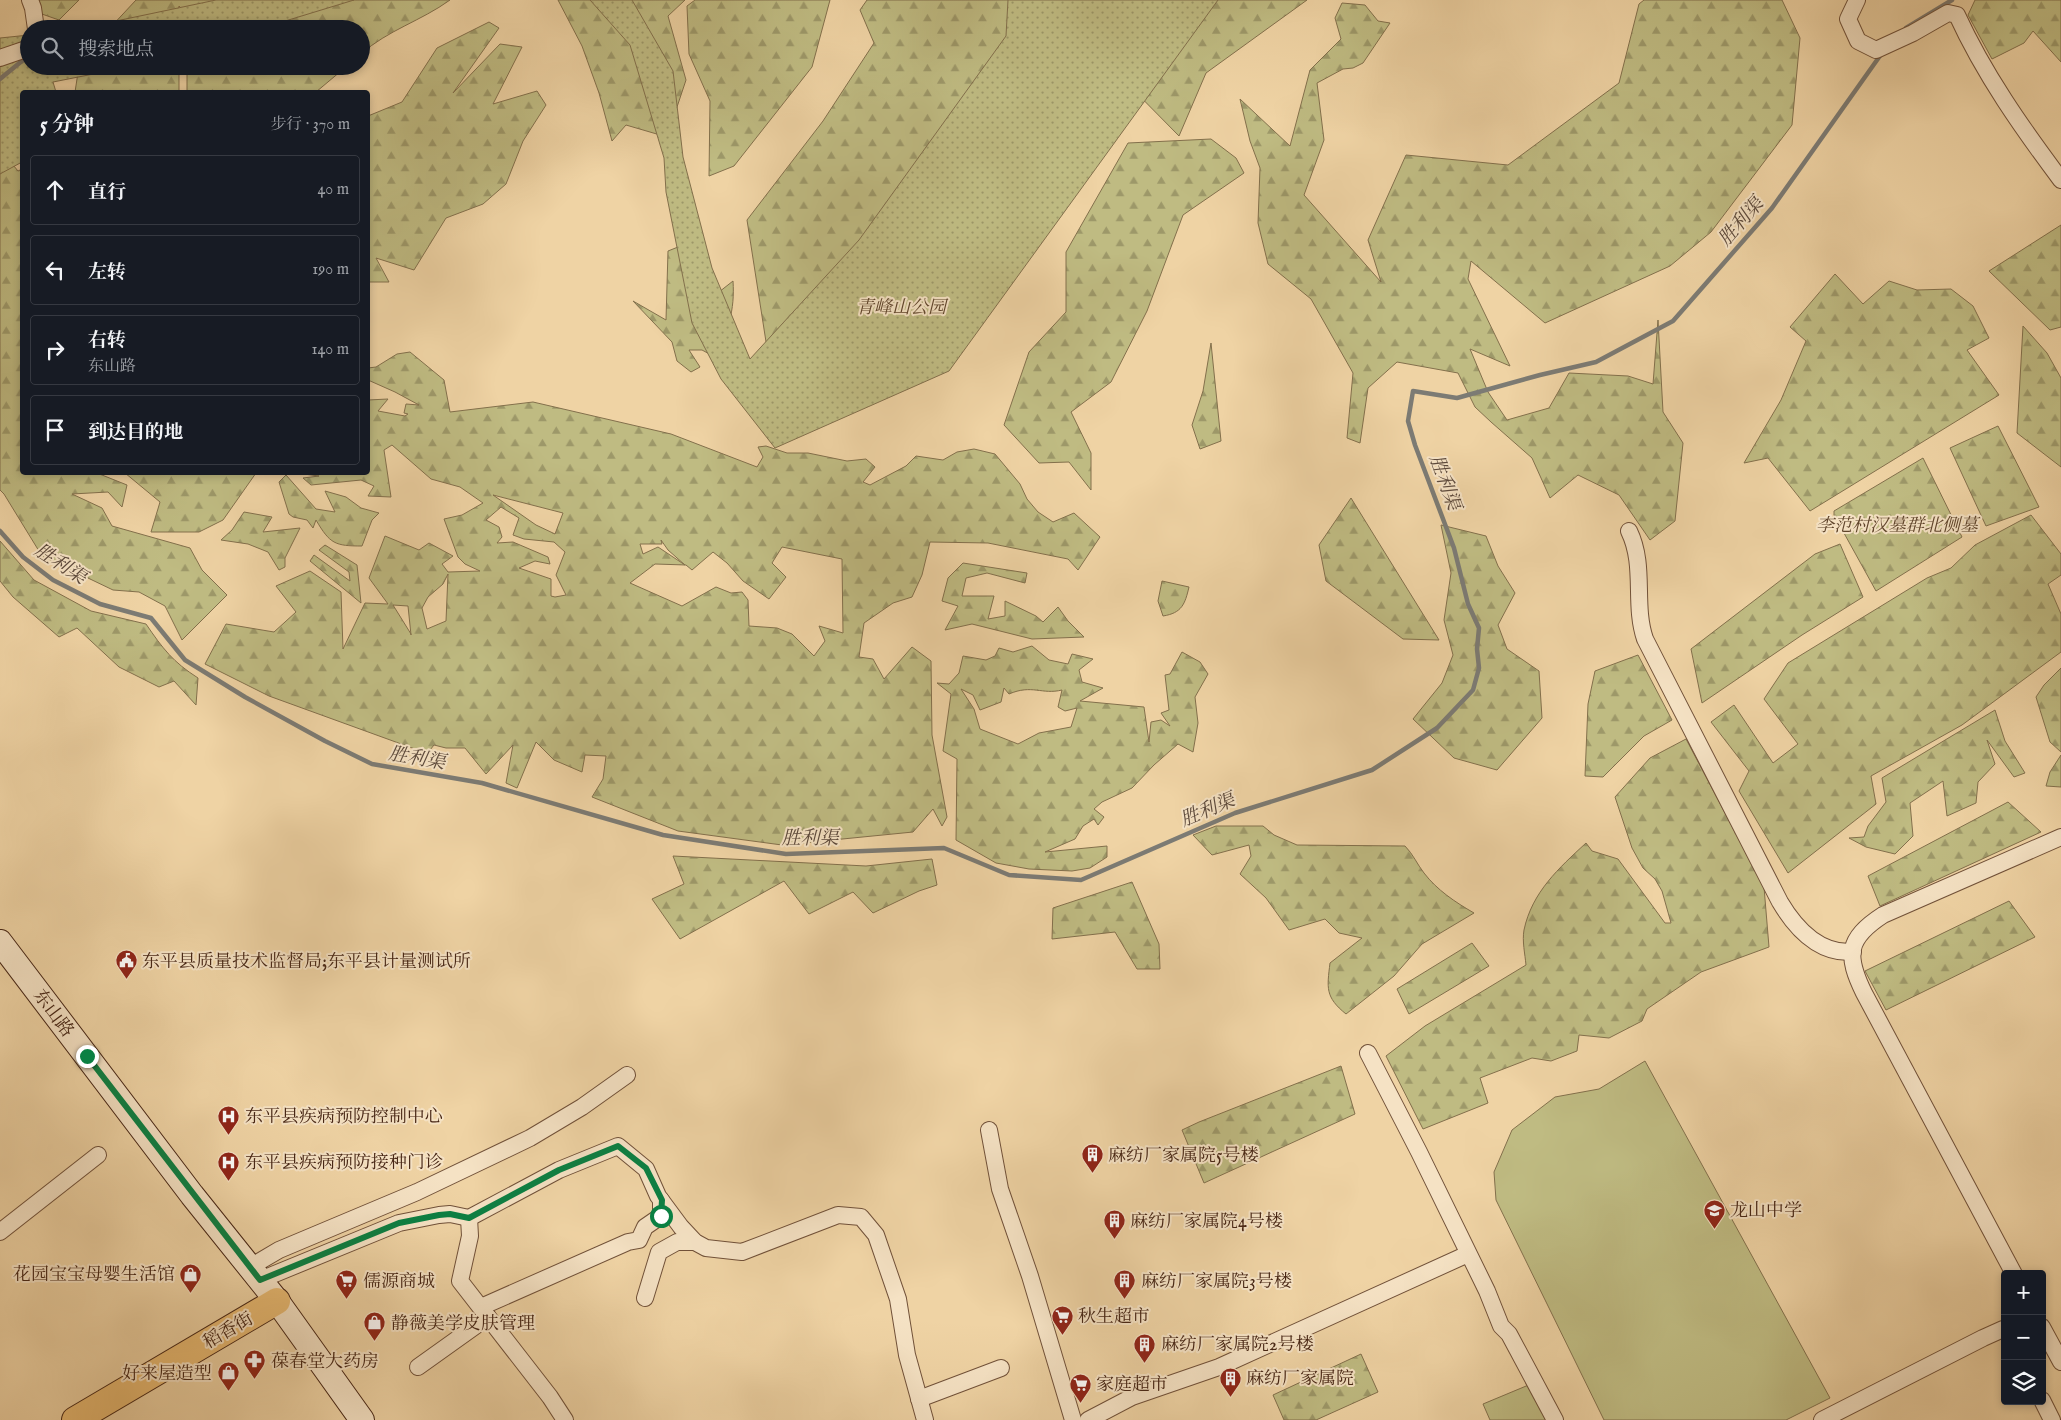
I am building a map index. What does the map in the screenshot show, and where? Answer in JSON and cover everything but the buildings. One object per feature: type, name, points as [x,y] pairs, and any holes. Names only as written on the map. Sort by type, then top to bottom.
[{"type":"main road","name":"稻香街","points":[[75,1420],[277,1301]]},
{"type":"street","points":[[30,0],[35,20]]},
{"type":"street","points":[[1857,0],[1848,19],[1858,41],[1876,50],[1913,33],[1948,13],[1957,15],[1972,48],[2027,134],[2061,180]]},
{"type":"street","points":[[0,58],[20,51]]},
{"type":"street","points":[[1629,532],[1639,563],[1641,622],[1645,639],[1780,902],[1799,928],[1818,945],[1836,952],[1853,952]]},
{"type":"street","points":[[2012,1270],[1864,993],[1854,971],[1853,952],[1858,937],[1869,924],[1883,915],[2061,837]]},
{"type":"street","name":"东山路","points":[[0,942],[277,1301],[362,1420]]},
{"type":"street","points":[[1368,1053],[1487,1291],[1500,1326],[1509,1334],[1555,1420]]},
{"type":"street","points":[[255,1274],[279,1250],[417,1192],[530,1138],[582,1107],[626,1075]]},
{"type":"street","points":[[989,1130],[1000,1189],[1030,1276],[1073,1420]]},
{"type":"street","points":[[255,1274],[399,1223],[450,1214],[469,1218],[559,1170],[618,1146],[646,1168],[662,1200],[681,1228],[695,1242],[706,1248],[742,1252],[838,1215],[852,1215],[861,1218],[876,1235],[898,1299],[907,1355],[925,1420]]},
{"type":"street","points":[[0,1232],[98,1155]]},
{"type":"street","points":[[418,1367],[484,1312],[628,1242],[639,1240],[645,1227],[661,1216],[662,1200]]},
{"type":"street","points":[[469,1218],[470,1236],[460,1280],[550,1397],[565,1420]]},
{"type":"street","points":[[645,1298],[659,1252],[677,1242],[695,1242]]},
{"type":"street","points":[[1088,1420],[1132,1397],[1219,1366],[1468,1254]]},
{"type":"street","points":[[1822,1420],[2001,1330]]},
{"type":"street","points":[[2046,1334],[2061,1362]]},
{"type":"street","points":[[919,1399],[1001,1368]]},
{"type":"street","points":[[2044,1405],[2052,1420]]},
{"type":"green space","points":[[39,0],[79,0],[59,20],[39,13]]},
{"type":"green space","points":[[136,0],[450,0],[382,38],[370,47],[370,20],[202,20],[191,18],[179,6],[177,20],[117,20]]},
{"type":"green space","points":[[216,0],[354,0],[288,20],[121,20]]},
{"type":"green space","points":[[558,0],[685,0],[668,16],[686,80],[667,137],[626,125],[612,141],[599,93],[582,46]]},
{"type":"green space","name":"青峰山公园","points":[[590,0],[632,0],[673,71],[683,157],[712,268],[750,359],[859,240],[1006,36],[1008,0],[1218,0],[949,371],[775,448],[721,379],[692,323],[666,192],[664,158],[630,45]]},
{"type":"green space","points":[[695,0],[830,0],[812,67],[734,166],[709,176],[710,101],[689,54],[687,6]]},
{"type":"green space","points":[[867,0],[1307,0],[1206,73],[1179,136],[1111,67],[769,361],[747,220],[823,121],[874,43],[860,10]]},
{"type":"green space","points":[[1644,0],[1782,0],[1800,38],[1792,125],[1711,232],[1670,266],[1545,323],[1471,261],[1468,279],[1510,366],[1470,349],[1488,392],[1507,420],[1549,408],[1569,373],[1628,376],[1653,384],[1658,320],[1663,412],[1683,443],[1675,521],[1650,540],[1619,495],[1578,475],[1550,498],[1532,458],[1475,407],[1458,373],[1397,362],[1368,388],[1360,443],[1347,438],[1353,373],[1311,299],[1268,264],[1258,223],[1260,168],[1250,141],[1240,99],[1290,146],[1310,70],[1341,39],[1335,18],[1342,3],[1365,5],[1378,21],[1390,23],[1363,63],[1353,68],[1343,69],[1317,83],[1324,140],[1304,195],[1381,282],[1368,240],[1406,155],[1508,165],[1619,83],[1639,4]]},
{"type":"green space","points":[[1975,0],[2061,0],[2061,62],[2033,31],[2024,43],[1992,59],[1968,15]]},
{"type":"green space","points":[[489,22],[499,28],[453,93],[500,44],[522,47],[493,104],[537,91],[546,105],[523,141],[506,184],[483,204],[446,218],[414,270],[376,258],[389,282],[370,282],[370,115],[402,102],[437,48]]},
{"type":"green space","points":[[20,36],[20,75],[88,75],[53,82],[55,90],[20,90],[20,163],[0,174],[0,38]]},
{"type":"green space","points":[[78,75],[179,75],[179,90],[75,90]]},
{"type":"green space","points":[[187,75],[336,75],[318,90],[187,90]]},
{"type":"green space","points":[[1211,139],[1236,158],[1244,173],[1183,215],[1147,311],[1111,382],[1071,412],[1091,453],[1091,490],[1069,462],[1039,463],[1004,425],[1029,352],[1066,312],[1066,252],[1128,143]]},
{"type":"green space","points":[[0,149],[18,171],[20,170],[20,475],[102,475],[127,485],[122,507],[108,492],[72,494],[102,508],[112,526],[190,548],[202,570],[227,595],[182,640],[165,606],[139,592],[113,590],[42,556],[0,490]]},
{"type":"green space","points":[[2061,225],[2061,327],[2050,330],[1989,271]]},
{"type":"green space","points":[[683,245],[719,292],[733,281],[732,311],[720,347],[715,357],[702,350],[689,350],[700,367],[691,372],[677,361],[672,342],[633,301],[666,320],[668,251]]},
{"type":"green space","points":[[1835,274],[1863,304],[1889,281],[1917,290],[1951,289],[1973,306],[1989,338],[1967,350],[1999,395],[1810,511],[1768,458],[1744,463],[1781,400],[1806,341],[1790,327]]},
{"type":"green space","points":[[2023,326],[2047,353],[2061,378],[2061,467],[2017,433]]},
{"type":"green space","points":[[1211,343],[1221,441],[1200,449],[1192,425],[1203,391]]},
{"type":"green space","points":[[410,352],[444,380],[450,412],[533,402],[671,434],[757,467],[763,457],[758,447],[766,446],[787,453],[808,453],[847,461],[866,459],[875,467],[863,482],[870,485],[906,466],[916,456],[943,460],[957,452],[974,449],[995,454],[1020,484],[1027,499],[1038,512],[1053,522],[1074,513],[1100,537],[1078,570],[1068,559],[988,543],[930,542],[922,575],[912,597],[893,603],[864,623],[859,657],[873,659],[884,679],[912,647],[931,661],[932,735],[947,817],[942,826],[933,809],[913,832],[782,845],[678,831],[592,797],[603,779],[606,756],[585,755],[582,772],[554,760],[536,742],[517,788],[506,783],[513,745],[486,774],[465,748],[446,748],[434,745],[426,755],[424,762],[415,749],[269,696],[205,664],[226,624],[274,632],[296,612],[276,586],[310,571],[341,592],[343,649],[365,603],[388,604],[369,578],[385,536],[419,550],[429,543],[453,556],[442,564],[448,572],[480,571],[465,564],[458,557],[444,519],[462,515],[483,503],[460,487],[431,479],[392,445],[384,450],[391,497],[368,496],[374,486],[361,480],[311,485],[303,478],[319,476],[311,475],[370,475],[370,400],[388,399],[378,411],[405,416],[408,414],[404,413],[406,404],[419,405],[370,381],[370,368],[376,367],[397,354]],"holes":[[[493,495],[563,513],[555,534],[536,525]],[[501,507],[519,518],[513,535],[524,539],[554,542],[565,552],[556,575],[566,595],[551,596],[551,579],[519,568],[535,561],[550,564],[548,557],[513,542],[497,543],[502,537],[499,527],[486,520]],[[661,540],[668,550],[685,565],[658,547],[643,554],[640,544],[662,544]],[[782,547],[842,559],[843,633],[819,626],[825,641],[814,656],[792,634],[777,628],[749,626],[748,600],[742,592],[731,593],[716,587],[682,606],[630,583],[655,564],[686,565],[692,570],[713,552],[727,563],[743,581],[769,599],[786,577],[772,563]],[[448,574],[446,621],[427,629],[422,608],[428,597],[443,584]],[[393,605],[408,606],[411,634]]]},
{"type":"green space","points":[[1998,426],[2039,507],[1986,526],[1950,448]]},
{"type":"green space","name":"李范村汉墓群北侧墓","points":[[1923,458],[1962,537],[1876,591],[1834,515],[1834,511]]},
{"type":"green space","points":[[127,475],[255,475],[223,520],[199,532],[151,532],[160,502]]},
{"type":"green space","points":[[286,475],[316,509],[335,512],[325,491],[346,497],[361,508],[379,513],[372,520],[362,546],[334,542],[325,534],[316,520],[313,528],[307,520],[293,517],[289,514],[279,482]]},
{"type":"green space","points":[[1351,498],[1439,640],[1403,639],[1326,581],[1319,545]]},
{"type":"green space","points":[[244,512],[272,517],[263,532],[300,528],[285,558],[285,567],[279,570],[268,552],[248,544],[221,540],[232,530]]},
{"type":"green space","points":[[2031,515],[2061,554],[2061,575],[2048,584],[2061,614],[2061,652],[1962,725],[1871,776],[1876,804],[1788,873],[1739,791],[1749,771],[1711,722],[1734,705],[1773,763],[1798,744],[1764,699],[1788,663],[1927,578],[1951,568],[1975,545]]},
{"type":"green space","points":[[1441,525],[1486,536],[1498,566],[1515,593],[1498,625],[1507,649],[1539,671],[1542,718],[1497,770],[1454,758],[1413,719],[1442,683],[1453,655],[1444,620],[1451,573]]},
{"type":"green space","points":[[0,541],[34,580],[91,611],[146,624],[169,654],[198,678],[196,705],[174,681],[159,687],[119,667],[77,628],[59,637],[13,597],[0,581]]},
{"type":"green space","points":[[1840,544],[1863,597],[1802,635],[1702,703],[1691,649],[1815,554]]},
{"type":"green space","points":[[325,545],[357,565],[361,603],[310,561],[314,555],[350,581],[349,572],[319,550]]},
{"type":"green space","points":[[963,563],[1027,573],[1025,583],[987,573],[966,578],[962,596],[994,596],[988,619],[1005,616],[1005,601],[1036,616],[1043,622],[1058,607],[1068,621],[1084,637],[1032,639],[972,624],[945,630],[958,606],[942,601],[948,578]]},
{"type":"green space","points":[[1162,581],[1189,587],[1182,607],[1175,613],[1163,616],[1158,601]]},
{"type":"green space","points":[[1032,646],[1049,660],[1068,664],[1072,654],[1093,659],[1079,670],[1082,682],[1103,688],[1080,701],[1144,707],[1149,742],[1151,722],[1161,720],[1170,726],[1161,713],[1169,710],[1165,675],[1170,674],[1182,652],[1200,662],[1208,674],[1195,697],[1198,723],[1193,752],[1178,744],[1132,788],[1102,802],[1094,809],[1104,817],[1098,825],[1094,819],[1083,826],[1075,839],[1045,852],[1107,846],[1107,857],[1090,868],[1072,871],[1029,869],[996,863],[956,840],[957,759],[943,751],[951,694],[937,683],[949,684],[959,673],[963,656],[986,660],[995,656],[999,648],[1013,652]],"holes":[[[1004,688],[1009,694],[1024,690],[1062,690],[1058,707],[1065,711],[1077,708],[1071,727],[1039,733],[1018,744],[980,729],[974,709],[961,689],[973,695],[980,710],[1001,702]]]},
{"type":"green space","points":[[1638,655],[1672,720],[1644,736],[1603,777],[1585,776],[1588,704],[1595,671]]},
{"type":"green space","points":[[2061,668],[2061,752],[2050,742],[2036,697],[2044,685]]},
{"type":"green space","points":[[1995,710],[2005,741],[2025,773],[2014,777],[1987,740],[1995,764],[1978,782],[1976,803],[1947,816],[1943,781],[1910,803],[1913,836],[1895,854],[1866,847],[1849,838],[1864,837],[1868,826],[1886,802],[1882,778]]},
{"type":"green space","points":[[1686,739],[1764,887],[1769,947],[1701,972],[1647,1009],[1642,1021],[1609,1038],[1579,1035],[1577,1051],[1551,1061],[1532,1058],[1480,1078],[1488,1103],[1423,1129],[1386,1056],[1425,1026],[1526,965],[1523,934],[1533,904],[1557,871],[1586,843],[1592,851],[1618,859],[1665,923],[1671,923],[1662,891],[1655,879],[1643,868],[1632,848],[1615,797],[1650,758]]},
{"type":"green space","points":[[2061,755],[2061,787],[2046,786],[2050,772]]},
{"type":"green space","points":[[2008,802],[2041,832],[1880,906],[1868,876]]},
{"type":"green space","points":[[1216,826],[1263,826],[1274,835],[1297,845],[1405,846],[1435,885],[1453,900],[1474,913],[1422,944],[1394,976],[1346,1014],[1334,1002],[1329,991],[1330,963],[1362,938],[1339,933],[1325,919],[1289,930],[1266,898],[1240,874],[1251,856],[1249,845],[1212,855],[1193,835]]},
{"type":"green space","points":[[673,856],[866,866],[932,859],[937,885],[919,891],[873,913],[853,892],[809,914],[784,881],[680,939],[652,899],[684,884]]},
{"type":"green space","points":[[1132,882],[1159,944],[1160,969],[1137,969],[1115,932],[1052,939],[1053,908]]},
{"type":"green space","points":[[2009,901],[2035,937],[1886,1010],[1865,971]]},
{"type":"green space","points":[[1472,943],[1489,966],[1409,1014],[1397,989]]},
{"type":"green space","points":[[1645,1061],[1830,1398],[1786,1420],[1604,1420],[1496,1200],[1494,1172],[1512,1130],[1555,1097],[1599,1089]]},
{"type":"green space","points":[[1341,1066],[1355,1114],[1204,1183],[1182,1130]]},
{"type":"green space","points":[[1361,1354],[1378,1392],[1316,1420],[1284,1420],[1273,1395]]},
{"type":"green space","points":[[1531,1384],[1548,1420],[1490,1420],[1483,1404]]},
{"type":"waterway","name":"胜利渠","points":[[1906,28],[1952,0]]},
{"type":"waterway","name":"胜利渠","points":[[0,531],[23,557],[53,580],[100,604],[151,618],[185,660],[245,697],[325,741],[372,764],[482,783],[663,835],[786,854],[944,848],[1009,875],[1081,880],[1235,813],[1372,770],[1437,728],[1473,690],[1479,668],[1477,649],[1479,628],[1468,604],[1454,548],[1415,445],[1408,421],[1413,391],[1457,398],[1596,362],[1673,321],[1772,208],[1882,53]]},
{"type":"waterway","name":"胜利渠","points":[[0,79],[20,63]]},
{"type":"place","name":"东平县质量技术监督局;东平县计量测试所","points":[[126,980]]},
{"type":"place","name":"东平县疾病预防控制中心","points":[[229,1135]]},
{"type":"place","name":"麻纺厂家属院5号楼","points":[[1092,1174]]},
{"type":"place","name":"东平县疾病预防接种门诊","points":[[229,1181]]},
{"type":"place","name":"龙山中学","points":[[1714,1229]]},
{"type":"place","name":"麻纺厂家属院4号楼","points":[[1114,1240]]},
{"type":"place","name":"花园宝宝母婴生活馆","points":[[191,1293]]},
{"type":"place","name":"儒源商城","points":[[347,1300]]},
{"type":"place","name":"麻纺厂家属院3号楼","points":[[1125,1300]]},
{"type":"place","name":"秋生超市","points":[[1062,1335]]},
{"type":"place","name":"静薇美学皮肤管理","points":[[375,1342]]},
{"type":"place","name":"麻纺厂家属院2号楼","points":[[1145,1363]]},
{"type":"place","name":"葆春堂大药房","points":[[255,1380]]},
{"type":"place","name":"好来屋造型","points":[[228,1392]]},
{"type":"place","name":"麻纺厂家属院","points":[[1230,1397]]},
{"type":"place","name":"家庭超市","points":[[1080,1403]]},
{"type":"route","points":[[87,1056],[260,1280],[399,1223],[424,1217],[450,1214],[469,1218],[559,1170],[618,1146],[646,1168],[658,1196],[662,1200],[661,1216]]}]
